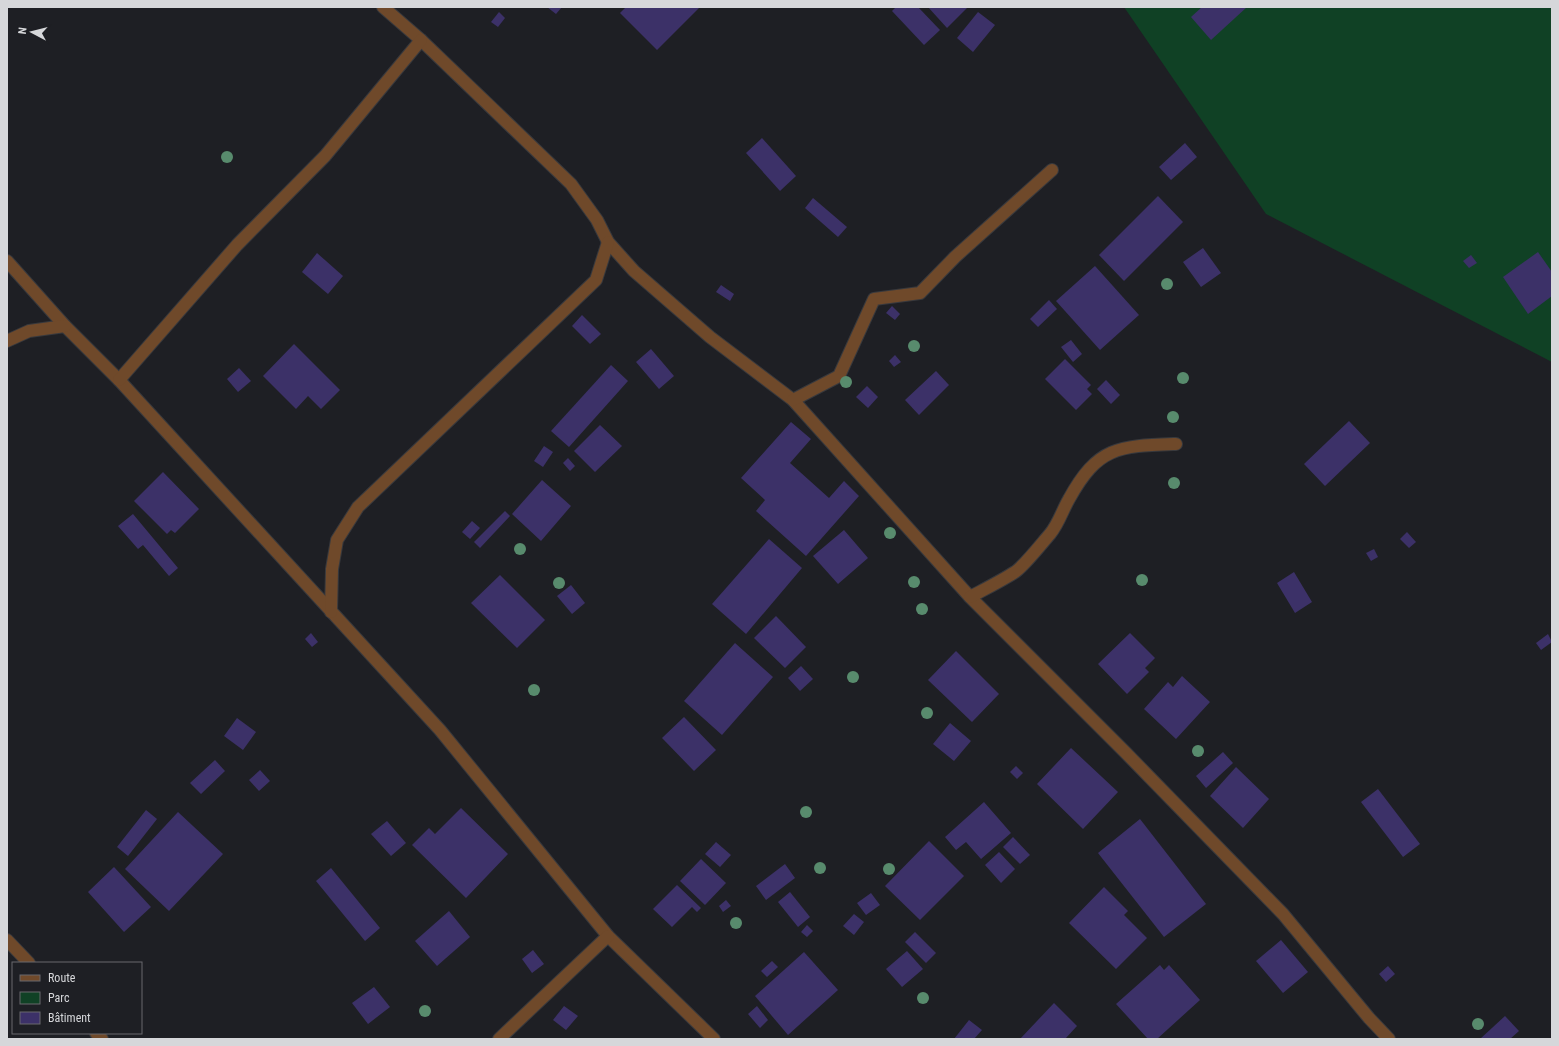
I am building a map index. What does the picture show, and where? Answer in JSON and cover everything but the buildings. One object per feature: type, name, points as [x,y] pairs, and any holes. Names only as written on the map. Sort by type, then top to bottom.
[{"type":"street","points":[[383,7],[421,40],[571,184],[597,220],[608,242],[617,254],[663,297],[793,400],[970,597],[1121,747],[1283,914],[1369,1018],[1389,1039]]},
{"type":"street","points":[[119,380],[236,246],[325,156],[421,40]]},
{"type":"street","points":[[793,400],[839,376],[874,299],[920,293],[955,257],[1052,170]]},
{"type":"street","points":[[331,612],[332,569],[337,540],[358,507],[596,280],[608,242]]},
{"type":"street","points":[[7,261],[65,326],[119,380],[440,730],[608,936],[714,1039]]},
{"type":"street","points":[[7,341],[29,331],[65,326]]},
{"type":"street","points":[[970,597],[1016,571],[1050,534],[1061,518],[1067,501],[1081,478],[1096,461],[1114,450],[1132,446],[1176,444]]},
{"type":"street","points":[[499,1039],[608,936]]},
{"type":"street","points":[[7,940],[28,962]]},
{"type":"green space","points":[[1124,7],[1552,7],[1552,362],[1266,214]]}]
